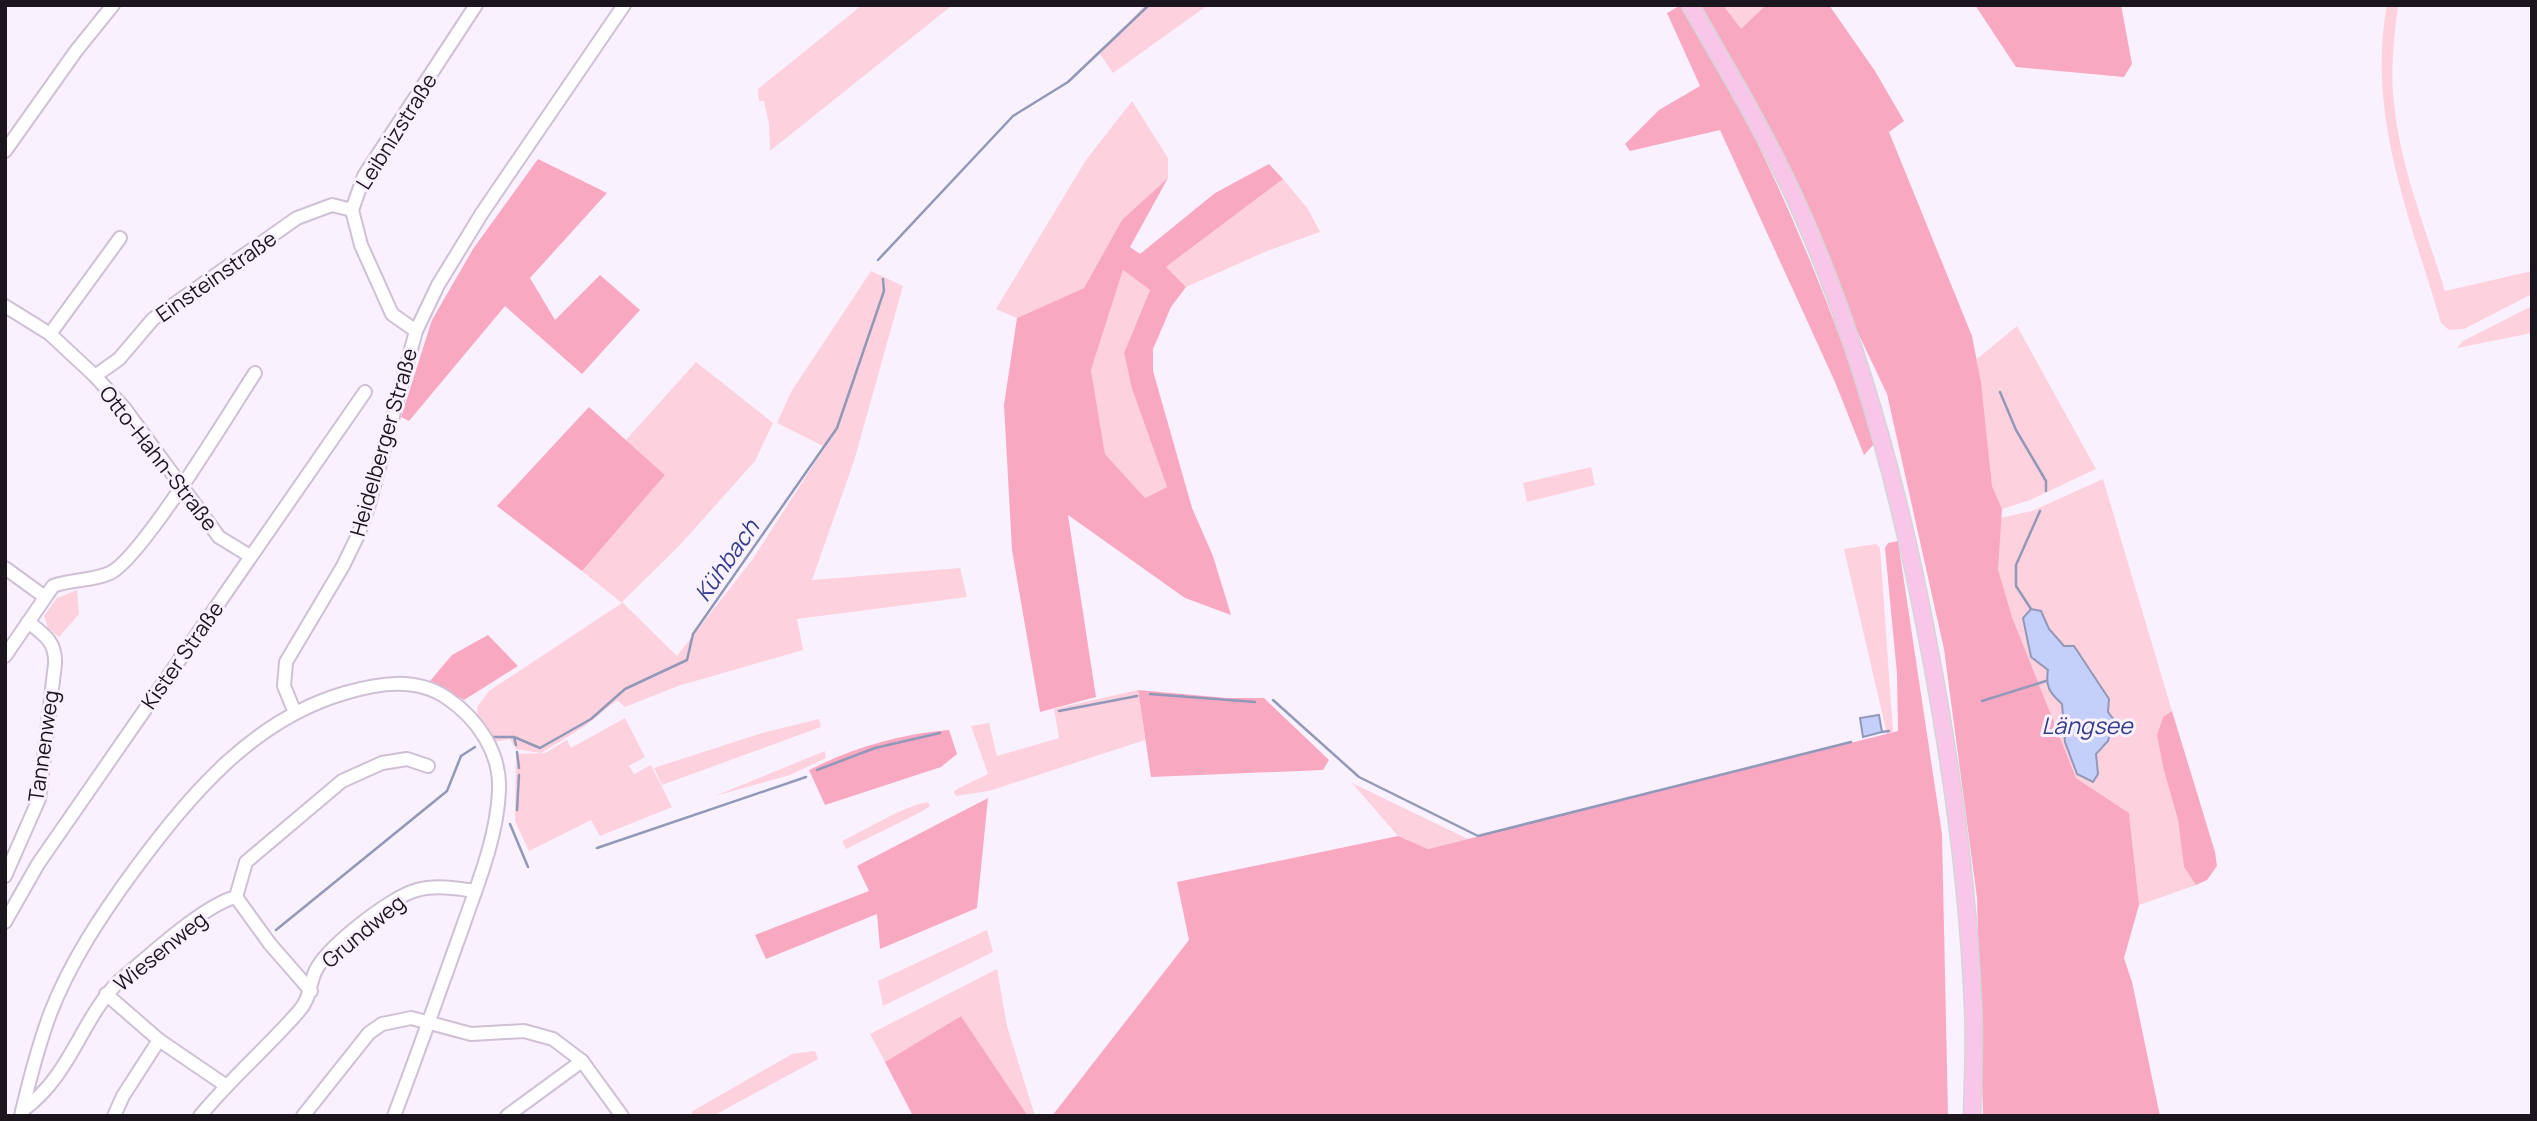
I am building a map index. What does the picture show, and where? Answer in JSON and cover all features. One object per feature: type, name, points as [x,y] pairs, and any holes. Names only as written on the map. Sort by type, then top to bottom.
[{"type":"main road","points":[[1690,5],[1753,114],[1799,206],[1837,300],[1864,380],[1901,513],[1934,665],[1957,819],[1973,1005],[1972,1116]]},
{"type":"street","points":[[5,151],[76,51],[113,5]]},
{"type":"street","name":"Leibnizstraße","points":[[416,331],[392,314],[360,245],[352,209],[364,176],[476,5]]},
{"type":"street","name":"Heidelberger Straße","points":[[295,713],[284,686],[286,662],[343,566],[359,533],[416,331],[438,285],[482,213],[624,5]]},
{"type":"street","name":"Einsteinstraße","points":[[95,376],[119,359],[153,319],[297,218],[332,205],[352,209]]},
{"type":"street","points":[[50,334],[120,238]]},
{"type":"street","name":"Otto-Hahn-Straße","points":[[5,306],[50,334],[95,376],[125,409],[219,537],[250,556]]},
{"type":"street","points":[[5,656],[53,586],[109,573],[125,563],[181,486],[255,373]]},
{"type":"street","name":"Kister Straße","points":[[5,922],[38,864],[365,392]]},
{"type":"street","points":[[5,568],[45,597]]},
{"type":"street","name":"Tannenweg","points":[[5,876],[39,799],[55,664],[56,649],[49,638],[29,622]]},
{"type":"street","points":[[21,1113],[50,1013],[69,972],[120,890],[173,817],[212,774],[262,732],[327,698],[366,687],[396,683],[419,685],[438,692],[464,709],[491,748],[499,789],[496,814],[475,891],[394,1116]]},
{"type":"street","points":[[311,991],[270,944],[236,897],[246,862],[342,781],[382,763],[407,759],[428,766]]},
{"type":"street","name":"Grundweg","points":[[200,1116],[225,1085],[299,1012],[311,991],[315,972],[325,957],[398,896],[430,887],[475,891]]},
{"type":"street","name":"Wiesenweg","points":[[21,1113],[42,1096],[67,1065],[106,994],[201,916],[226,899],[236,897]]},
{"type":"street","points":[[106,994],[159,1040],[225,1085]]},
{"type":"street","points":[[303,1116],[369,1033],[396,1019],[430,1021],[471,1034],[524,1031],[565,1045],[582,1061],[622,1116]]},
{"type":"street","points":[[114,1116],[123,1096],[159,1040]]},
{"type":"street","points":[[507,1116],[582,1061]]},
{"type":"shaded area","points":[[862,5],[950,7],[770,151],[769,124],[764,101],[759,101],[758,89]]},
{"type":"shaded area","points":[[1145,5],[1208,5],[1113,73],[1100,54]]},
{"type":"shaded area","points":[[1684,5],[1741,110],[1815,273],[1876,442],[1864,455],[1835,382],[1720,130],[1630,151],[1625,144],[1659,110],[1700,86],[1667,13]]},
{"type":"shaded area","points":[[1701,5],[1723,5],[1741,29],[1766,5],[1829,5],[1875,71],[1904,121],[1889,132],[1972,336],[1981,383],[1992,486],[2002,509],[1998,569],[2012,617],[2076,778],[2129,813],[2139,905],[2124,958],[2132,982],[2160,1116],[1983,1116],[1977,898],[1944,649],[1887,394],[1858,333],[1805,202],[1758,105]]},
{"type":"shaded area","points":[[1723,5],[1766,5],[1741,30]]},
{"type":"shaded area","points":[[1975,5],[2121,5],[2132,64],[2124,77],[2016,67]]},
{"type":"shaded area","points":[[2387,5],[2398,5],[2392,78],[2397,127],[2415,198],[2445,291],[2532,271],[2532,294],[2464,329],[2449,330],[2441,323],[2395,166],[2382,86],[2382,46]]},
{"type":"shaded area","points":[[1132,101],[1168,158],[1168,178],[1122,221],[1084,288],[1017,318],[996,309],[1086,160]]},
{"type":"shaded area","points":[[538,159],[607,193],[530,278],[555,320],[600,275],[640,310],[582,374],[505,306],[409,421],[401,417],[432,320],[473,249]]},
{"type":"shaded area","points":[[1269,164],[1283,179],[1166,267],[1186,287],[1171,307],[1153,349],[1153,371],[1192,508],[1213,556],[1231,615],[1185,598],[1068,515],[1096,697],[1040,712],[1012,550],[1004,405],[1017,318],[1084,288],[1122,220],[1168,178],[1130,247],[1140,254],[1215,193]],"holes":[[[1123,270],[1150,290],[1124,353],[1132,389],[1167,487],[1145,498],[1105,454],[1091,370]]]},
{"type":"shaded area","points":[[1283,179],[1308,209],[1320,232],[1267,251],[1186,287],[1165,268]]},
{"type":"shaded area","points":[[1123,270],[1150,290],[1124,353],[1132,389],[1167,487],[1145,498],[1105,454],[1091,370]]},
{"type":"shaded area","points":[[871,271],[903,286],[854,461],[812,580],[960,568],[967,597],[797,619],[803,650],[678,686],[625,707],[617,700],[585,726],[541,753],[516,749],[510,739],[493,742],[478,718],[477,707],[489,691],[622,603],[582,571],[665,475],[626,440],[696,362],[773,423],[755,461],[680,545],[622,602],[677,656],[752,560],[825,447],[777,423],[791,392]]},
{"type":"shaded area","points":[[2532,306],[2532,333],[2457,348],[2463,341]]},
{"type":"shaded area","points":[[2017,326],[2096,469],[2030,500],[2002,509],[1992,486],[1977,359]]},
{"type":"shaded area","points":[[589,407],[665,475],[582,571],[497,506]]},
{"type":"shaded area","points":[[1591,467],[1595,485],[1527,502],[1523,483]]},
{"type":"shaded area","points":[[2103,479],[2172,711],[2163,717],[2157,735],[2178,820],[2184,867],[2196,885],[2139,905],[2129,813],[2076,778],[2012,617],[1998,569],[2000,518],[2032,511]]},
{"type":"shaded area","points":[[1898,541],[1942,834],[1948,1116],[1052,1116],[1189,940],[1177,882],[1398,836],[1428,849],[1898,731],[1897,674],[1885,548],[1888,543]]},
{"type":"shaded area","points":[[1876,544],[1880,548],[1893,732],[1887,734],[1844,549]]},
{"type":"shaded area","points":[[77,590],[79,614],[59,637],[48,628],[44,616],[57,598]]},
{"type":"shaded area","points":[[488,635],[518,666],[464,700],[430,681],[452,655]]},
{"type":"shaded area","points":[[1138,690],[1145,740],[989,791],[956,796],[954,792],[957,789],[988,774],[971,726],[989,723],[997,756],[1059,738],[1054,709]]},
{"type":"shaded area","points":[[1138,690],[1227,698],[1264,698],[1329,760],[1323,770],[1151,777]]},
{"type":"shaded area","points":[[2172,711],[2217,866],[2207,880],[2196,885],[2184,867],[2178,820],[2157,735],[2163,717]]},
{"type":"shaded area","points":[[625,718],[645,757],[629,766],[634,774],[651,765],[672,807],[600,836],[591,820],[529,851],[515,821],[516,754],[545,753],[567,740],[571,748]]},
{"type":"shaded area","points":[[819,719],[821,727],[662,785],[654,768],[762,733]]},
{"type":"shaded area","points":[[949,730],[957,754],[941,767],[825,805],[809,770],[877,743]]},
{"type":"shaded area","points":[[825,751],[826,758],[790,775],[715,796]]},
{"type":"shaded area","points":[[1352,783],[1468,839],[1427,849],[1398,836]]},
{"type":"shaded area","points":[[988,798],[977,908],[880,949],[877,914],[766,959],[755,935],[869,891],[857,866]]},
{"type":"shaded area","points":[[928,802],[930,806],[923,811],[846,849],[842,841],[896,813]]},
{"type":"shaded area","points":[[987,930],[993,952],[883,1006],[878,981]]},
{"type":"shaded area","points":[[997,969],[1007,1026],[1035,1116],[1028,1116],[961,1016],[885,1062],[870,1034]]},
{"type":"shaded area","points":[[961,1016],[1028,1116],[913,1116],[885,1062]]},
{"type":"shaded area","points":[[815,1051],[818,1059],[713,1116],[695,1116],[691,1112],[792,1054]]},
{"type":"water","name":"Längsee","points":[[2031,609],[2041,611],[2049,629],[2064,646],[2074,646],[2109,699],[2108,712],[2114,720],[2108,741],[2096,754],[2098,774],[2093,782],[2077,774],[2065,742],[2062,704],[2049,689],[2048,670],[2031,657],[2023,618]]},
{"type":"water","points":[[1879,715],[1882,732],[1863,737],[1860,718]]},
{"type":"waterway","name":"Kühbach","points":[[878,260],[1013,116],[1068,82],[1149,5]]},
{"type":"waterway","name":"Kühbach","points":[[492,737],[514,737],[540,748],[591,719],[625,689],[687,660],[693,634],[837,428],[884,291],[883,279]]},
{"type":"waterway","points":[[2000,392],[2016,430],[2046,481],[2046,491]]},
{"type":"waterway","points":[[2031,609],[2016,586],[2016,565],[2040,511]]},
{"type":"waterway","points":[[1982,701],[2046,681]]},
{"type":"waterway","points":[[1150,694],[1255,702]]},
{"type":"waterway","points":[[1059,711],[1137,696]]},
{"type":"waterway","points":[[1273,700],[1359,777],[1478,836],[1851,742]]},
{"type":"waterway","points":[[1882,732],[1889,731]]},
{"type":"waterway","points":[[817,770],[875,748],[940,733]]},
{"type":"waterway","name":"Kühbach","points":[[514,737],[516,745]]},
{"type":"waterway","name":"Kühbach","points":[[276,930],[447,791],[461,756],[475,747]]},
{"type":"waterway","points":[[517,752],[519,768]]},
{"type":"waterway","points":[[517,810],[519,775]]},
{"type":"waterway","points":[[597,848],[806,777]]},
{"type":"waterway","points":[[510,824],[528,867]]}]
